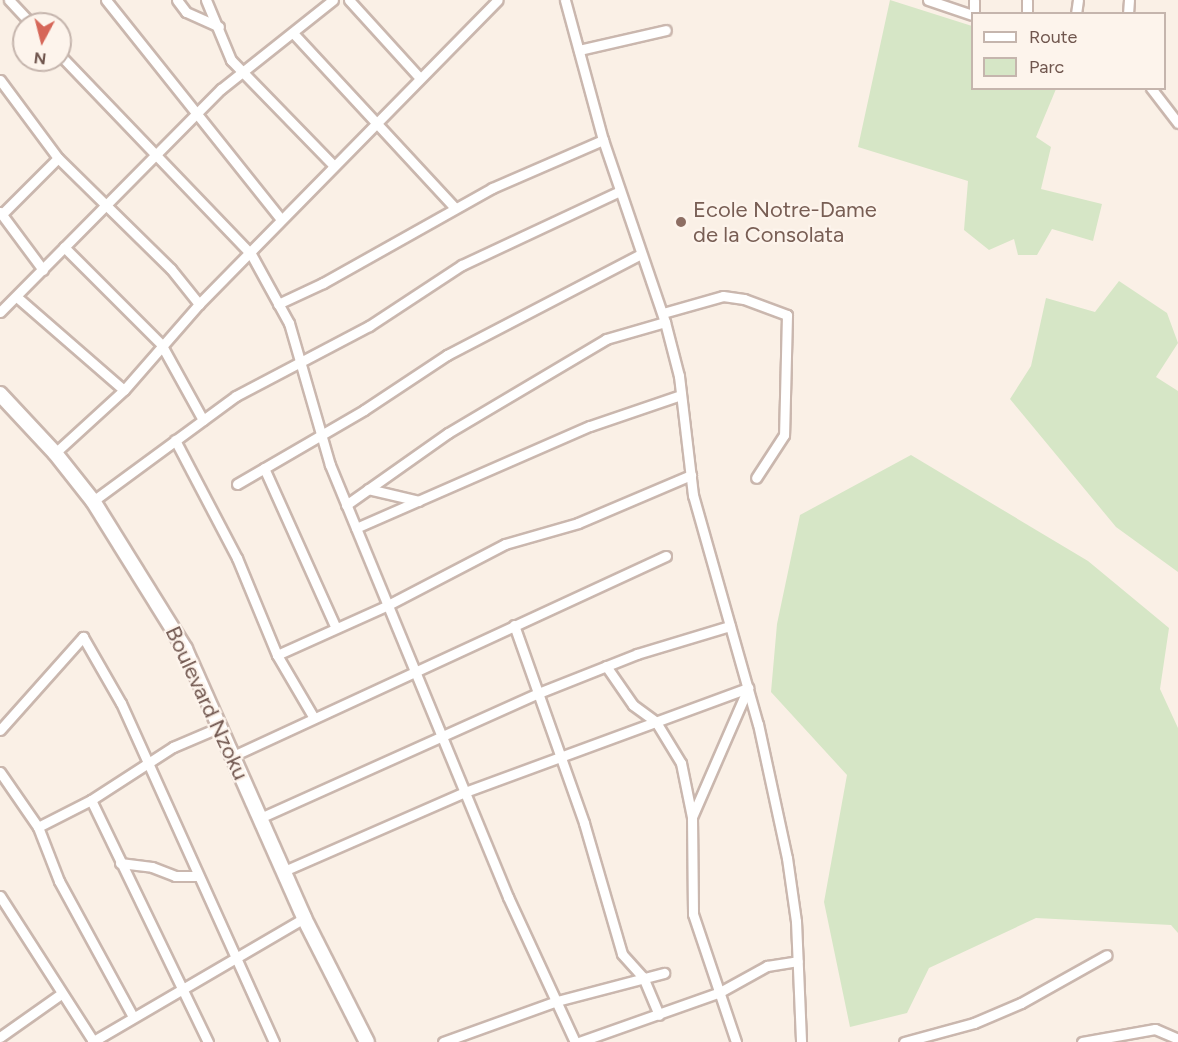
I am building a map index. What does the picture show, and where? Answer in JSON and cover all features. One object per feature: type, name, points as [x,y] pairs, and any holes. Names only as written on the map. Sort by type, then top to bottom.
[{"type":"street","points":[[106,0],[151,52],[195,113],[281,219]]},
{"type":"street","points":[[177,0],[186,12],[219,28]]},
{"type":"street","points":[[206,0],[231,60],[333,165]]},
{"type":"street","points":[[0,312],[18,298],[106,201],[195,113],[333,0]]},
{"type":"street","points":[[349,0],[420,78]]},
{"type":"street","points":[[55,453],[124,390],[161,344],[199,304],[251,254],[333,165],[498,0]]},
{"type":"street","points":[[564,0],[603,140],[639,255],[664,318],[681,395],[691,475],[748,688],[787,858],[798,961],[801,1042]]},
{"type":"street","points":[[928,0],[971,13]]},
{"type":"street","points":[[0,4],[11,2]]},
{"type":"street","points":[[579,50],[666,30]]},
{"type":"street","points":[[293,33],[374,124],[455,208]]},
{"type":"street","points":[[72,68],[251,254],[289,323],[321,433],[346,505],[465,792],[577,1042],[720,992],[767,966],[798,961]]},
{"type":"street","points":[[0,80],[58,158],[106,201],[184,283],[199,304]]},
{"type":"street","points":[[1153,90],[1178,123]]},
{"type":"street","points":[[278,304],[323,284],[455,208],[603,140]]},
{"type":"street","points":[[42,270],[1,213],[58,158]]},
{"type":"street","points":[[93,501],[236,396],[369,326],[462,265],[620,191]]},
{"type":"street","points":[[64,247],[161,344],[202,420]]},
{"type":"street","points":[[237,484],[321,433],[364,411],[447,355],[639,255]]},
{"type":"street","points":[[346,505],[448,433],[606,339],[723,296],[744,299],[787,315],[784,435],[756,478]]},
{"type":"street","points":[[18,298],[124,390]]},
{"type":"street","name":"Boulevard Nzoku","points":[[0,394],[55,453],[93,501],[185,649],[304,918],[367,1042]]},
{"type":"street","points":[[356,528],[590,426],[681,395]]},
{"type":"street","points":[[175,440],[237,558],[277,655],[314,718]]},
{"type":"street","points":[[264,468],[336,628]]},
{"type":"street","points":[[277,655],[388,605],[505,544],[578,523],[691,475]]},
{"type":"street","points":[[368,489],[419,501]]},
{"type":"street","points":[[233,756],[666,556]]},
{"type":"street","points":[[514,626],[536,694],[587,833],[622,954],[643,977],[659,1015]]},
{"type":"street","points":[[260,818],[441,734],[536,694],[606,666],[730,626]]},
{"type":"street","points":[[0,730],[83,637],[121,703],[274,1042]]},
{"type":"street","points":[[606,666],[633,705],[656,722],[681,763],[692,817],[693,914],[736,1042]]},
{"type":"street","points":[[284,871],[465,792],[748,688]]},
{"type":"street","points":[[692,817],[748,688]]},
{"type":"street","points":[[38,827],[91,800],[173,747],[220,727]]},
{"type":"street","points":[[0,772],[38,827],[59,881],[133,1017]]},
{"type":"street","points":[[91,800],[208,1042]]},
{"type":"street","points":[[120,863],[152,867],[175,876],[198,876]]},
{"type":"street","points":[[0,896],[92,1042],[304,918]]},
{"type":"street","points":[[904,1042],[974,1023],[1021,1003],[1107,955]]},
{"type":"street","points":[[443,1042],[557,1001],[664,973]]},
{"type":"street","points":[[0,1037],[61,994]]},
{"type":"street","points":[[1082,1042],[1155,1029],[1178,1039]]},
{"type":"green space","points":[[890,0],[971,26],[971,90],[1056,90],[1036,137],[1051,147],[1041,189],[1102,204],[1093,241],[1052,229],[1037,255],[1018,255],[1014,239],[989,250],[964,230],[968,181],[858,147]]},
{"type":"green space","points":[[1119,281],[1167,313],[1178,343],[1156,377],[1178,391],[1178,572],[1116,527],[1010,399],[1031,366],[1046,298],[1095,312]]},
{"type":"green space","points":[[911,455],[1088,561],[1169,628],[1160,689],[1178,728],[1178,933],[1171,925],[1036,918],[929,968],[907,1013],[850,1027],[824,902],[847,775],[771,692],[777,624],[800,515]]},
{"type":"place","name":"Ecole Notre-Dame de la Consolata","points":[[681,222]]}]
